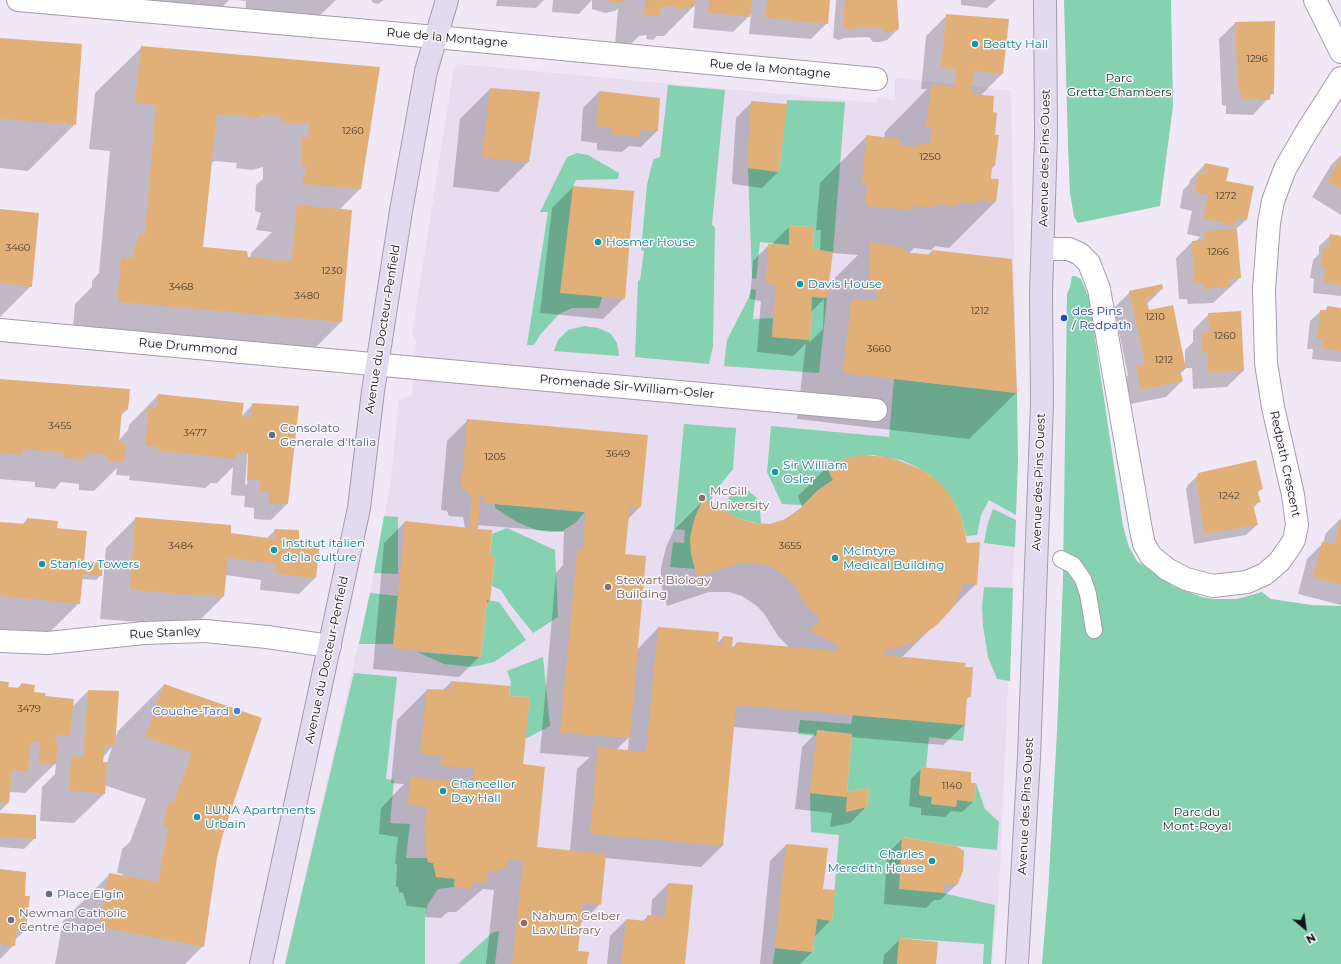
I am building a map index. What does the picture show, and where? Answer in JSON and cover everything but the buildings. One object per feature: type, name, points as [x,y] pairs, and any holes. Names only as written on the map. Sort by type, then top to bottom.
[{"type":"main road","name":"Avenue du Docteur-Penfield","points":[[261,964],[359,508],[377,364],[424,85],[447,0]]},
{"type":"main road","name":"Avenue des Pins Ouest","points":[[1017,964],[1032,690],[1042,404],[1042,293],[1046,86],[1045,0]]},
{"type":"street","name":"Rue de la Montagne","points":[[18,0],[436,37],[876,79]]},
{"type":"street","points":[[1315,0],[1341,52]]},
{"type":"street","name":"Redpath Crescent","points":[[1044,249],[1069,249],[1080,254],[1089,263],[1100,289],[1141,530],[1144,544],[1150,556],[1167,569],[1186,579],[1213,586],[1224,586],[1247,582],[1265,574],[1279,562],[1290,548],[1294,540],[1297,525],[1293,495],[1273,407],[1266,357],[1264,289],[1269,223],[1273,201],[1285,169],[1341,78]]},
{"type":"street","name":"Rue Drummond","points":[[0,330],[377,364]]},
{"type":"street","name":"Promenade Sir-William-Osler","points":[[377,364],[876,410]]},
{"type":"street","points":[[1061,559],[1073,565],[1083,579],[1088,594],[1094,630]]},
{"type":"street","name":"Rue Stanley","points":[[0,641],[48,643],[144,633],[205,632],[267,637],[330,646]]},
{"type":"shaded area","name":"McGill University","points":[[458,64],[878,103],[877,98],[895,100],[895,78],[954,84],[972,89],[972,86],[1011,91],[1018,460],[999,891],[992,964],[285,964],[371,588],[391,481],[399,400],[412,395],[416,341],[412,334],[454,67]]},
{"type":"green space","name":"Parc Gretta-Chambers","points":[[1064,0],[1171,0],[1173,106],[1160,206],[1078,223],[1074,217],[1070,193]]},
{"type":"green space","points":[[668,85],[725,90],[712,224],[715,228],[713,346],[709,364],[635,357],[638,281],[640,280],[644,251],[641,250],[647,185],[654,159],[660,157]]},
{"type":"green space","points":[[787,100],[845,102],[833,252],[813,249],[814,227],[789,226],[789,245],[760,242],[756,279],[752,278],[748,168],[779,172]]},
{"type":"green space","points":[[577,153],[588,155],[619,173],[618,179],[576,180],[573,186],[602,297],[599,308],[572,308],[559,314],[540,335],[534,345],[527,345],[548,212],[540,212],[567,157]]},
{"type":"green space","name":"Parc du Mont-Royal","points":[[1072,276],[1081,279],[1089,298],[1123,526],[1129,547],[1137,561],[1173,586],[1202,597],[1214,599],[1237,599],[1262,592],[1271,599],[1312,605],[1341,606],[1341,964],[1042,964],[1048,893],[1057,731],[1063,580],[1067,294]]},
{"type":"green space","points":[[751,289],[756,290],[753,319],[773,318],[772,337],[810,340],[812,297],[827,298],[819,373],[724,366],[727,340],[749,297]]},
{"type":"green space","points":[[584,326],[598,328],[610,333],[617,343],[619,356],[554,351],[558,340],[568,330]]},
{"type":"green space","points":[[894,379],[1017,393],[1018,460],[1016,515],[989,500],[981,515],[977,535],[966,536],[962,519],[951,496],[931,476],[923,470],[901,460],[873,455],[848,458],[827,466],[833,480],[818,490],[803,505],[782,504],[767,472],[771,426],[889,437]]},
{"type":"green space","points":[[684,424],[736,428],[733,469],[717,489],[699,523],[696,569],[670,567],[673,542],[684,543],[685,530],[674,529]]},
{"type":"green space","points":[[742,491],[748,491],[757,498],[761,524],[740,519],[724,511],[727,500],[731,495]]},
{"type":"green space","points":[[495,504],[585,512],[575,523],[562,531],[550,532],[536,530],[517,522],[495,508]]},
{"type":"green space","points":[[993,509],[1016,520],[1015,547],[984,543],[987,526]]},
{"type":"green space","points":[[384,516],[398,517],[398,574],[374,573]]},
{"type":"green space","points":[[507,528],[555,550],[558,617],[533,633],[509,603],[501,590],[492,586],[495,557],[490,556],[492,534]]},
{"type":"green space","points":[[984,587],[1013,588],[1010,681],[997,679],[988,657],[983,626],[982,607]]},
{"type":"green space","points":[[370,593],[398,596],[393,644],[359,644]]},
{"type":"green space","points":[[487,600],[499,602],[526,640],[494,662],[472,667],[444,664],[417,652],[481,657]]},
{"type":"green space","points":[[543,657],[550,726],[525,739],[530,697],[509,696],[511,682],[507,671]]},
{"type":"green space","points":[[354,673],[397,677],[386,779],[394,780],[390,823],[410,824],[406,858],[427,858],[428,862],[433,863],[436,872],[455,879],[454,887],[438,889],[428,904],[425,915],[425,964],[285,964]]},
{"type":"green space","points":[[853,715],[965,725],[963,741],[929,737],[926,768],[921,767],[919,795],[932,797],[931,804],[956,807],[957,800],[974,802],[976,783],[985,809],[999,822],[997,850],[956,846],[903,837],[943,893],[995,905],[991,964],[983,964],[984,944],[900,938],[897,964],[773,964],[775,948],[813,952],[817,919],[832,920],[839,835],[811,832],[810,793],[847,797],[846,812],[867,807],[869,788],[847,792],[852,734],[818,730],[817,736],[798,734],[800,720],[851,724]]},
{"type":"green space","points":[[499,931],[495,964],[458,964],[492,933]]},
{"type":"place","name":"Beatty Hall","points":[[975,44]]},
{"type":"place","name":"Hosmer House","points":[[598,242]]},
{"type":"place","name":"Davis House","points":[[800,284]]},
{"type":"place","name":"des Pins / Redpath","points":[[1064,318]]},
{"type":"place","name":"Consolato Generale d'Italia","points":[[272,435]]},
{"type":"place","name":"Sir William Osler","points":[[775,472]]},
{"type":"place","name":"McGill University","points":[[702,498]]},
{"type":"place","name":"Institut italien de la culture","points":[[274,550]]},
{"type":"place","name":"McIntyre Medical Building","points":[[835,558]]},
{"type":"place","name":"Stanley Towers","points":[[42,564]]},
{"type":"place","name":"Stewart Biology Building","points":[[608,587]]},
{"type":"place","name":"Couche-Tard","points":[[237,711]]},
{"type":"place","name":"Chancellor Day Hall","points":[[443,791]]},
{"type":"place","name":"LUNA Apartments Urbain","points":[[197,817]]},
{"type":"place","name":"Charles Meredith House","points":[[932,861]]},
{"type":"place","name":"Place Elgin","points":[[49,894]]},
{"type":"place","name":"Newman Catholic Centre Chapel","points":[[11,920]]},
{"type":"place","name":"Nahum Gelber Law Library","points":[[524,923]]}]
